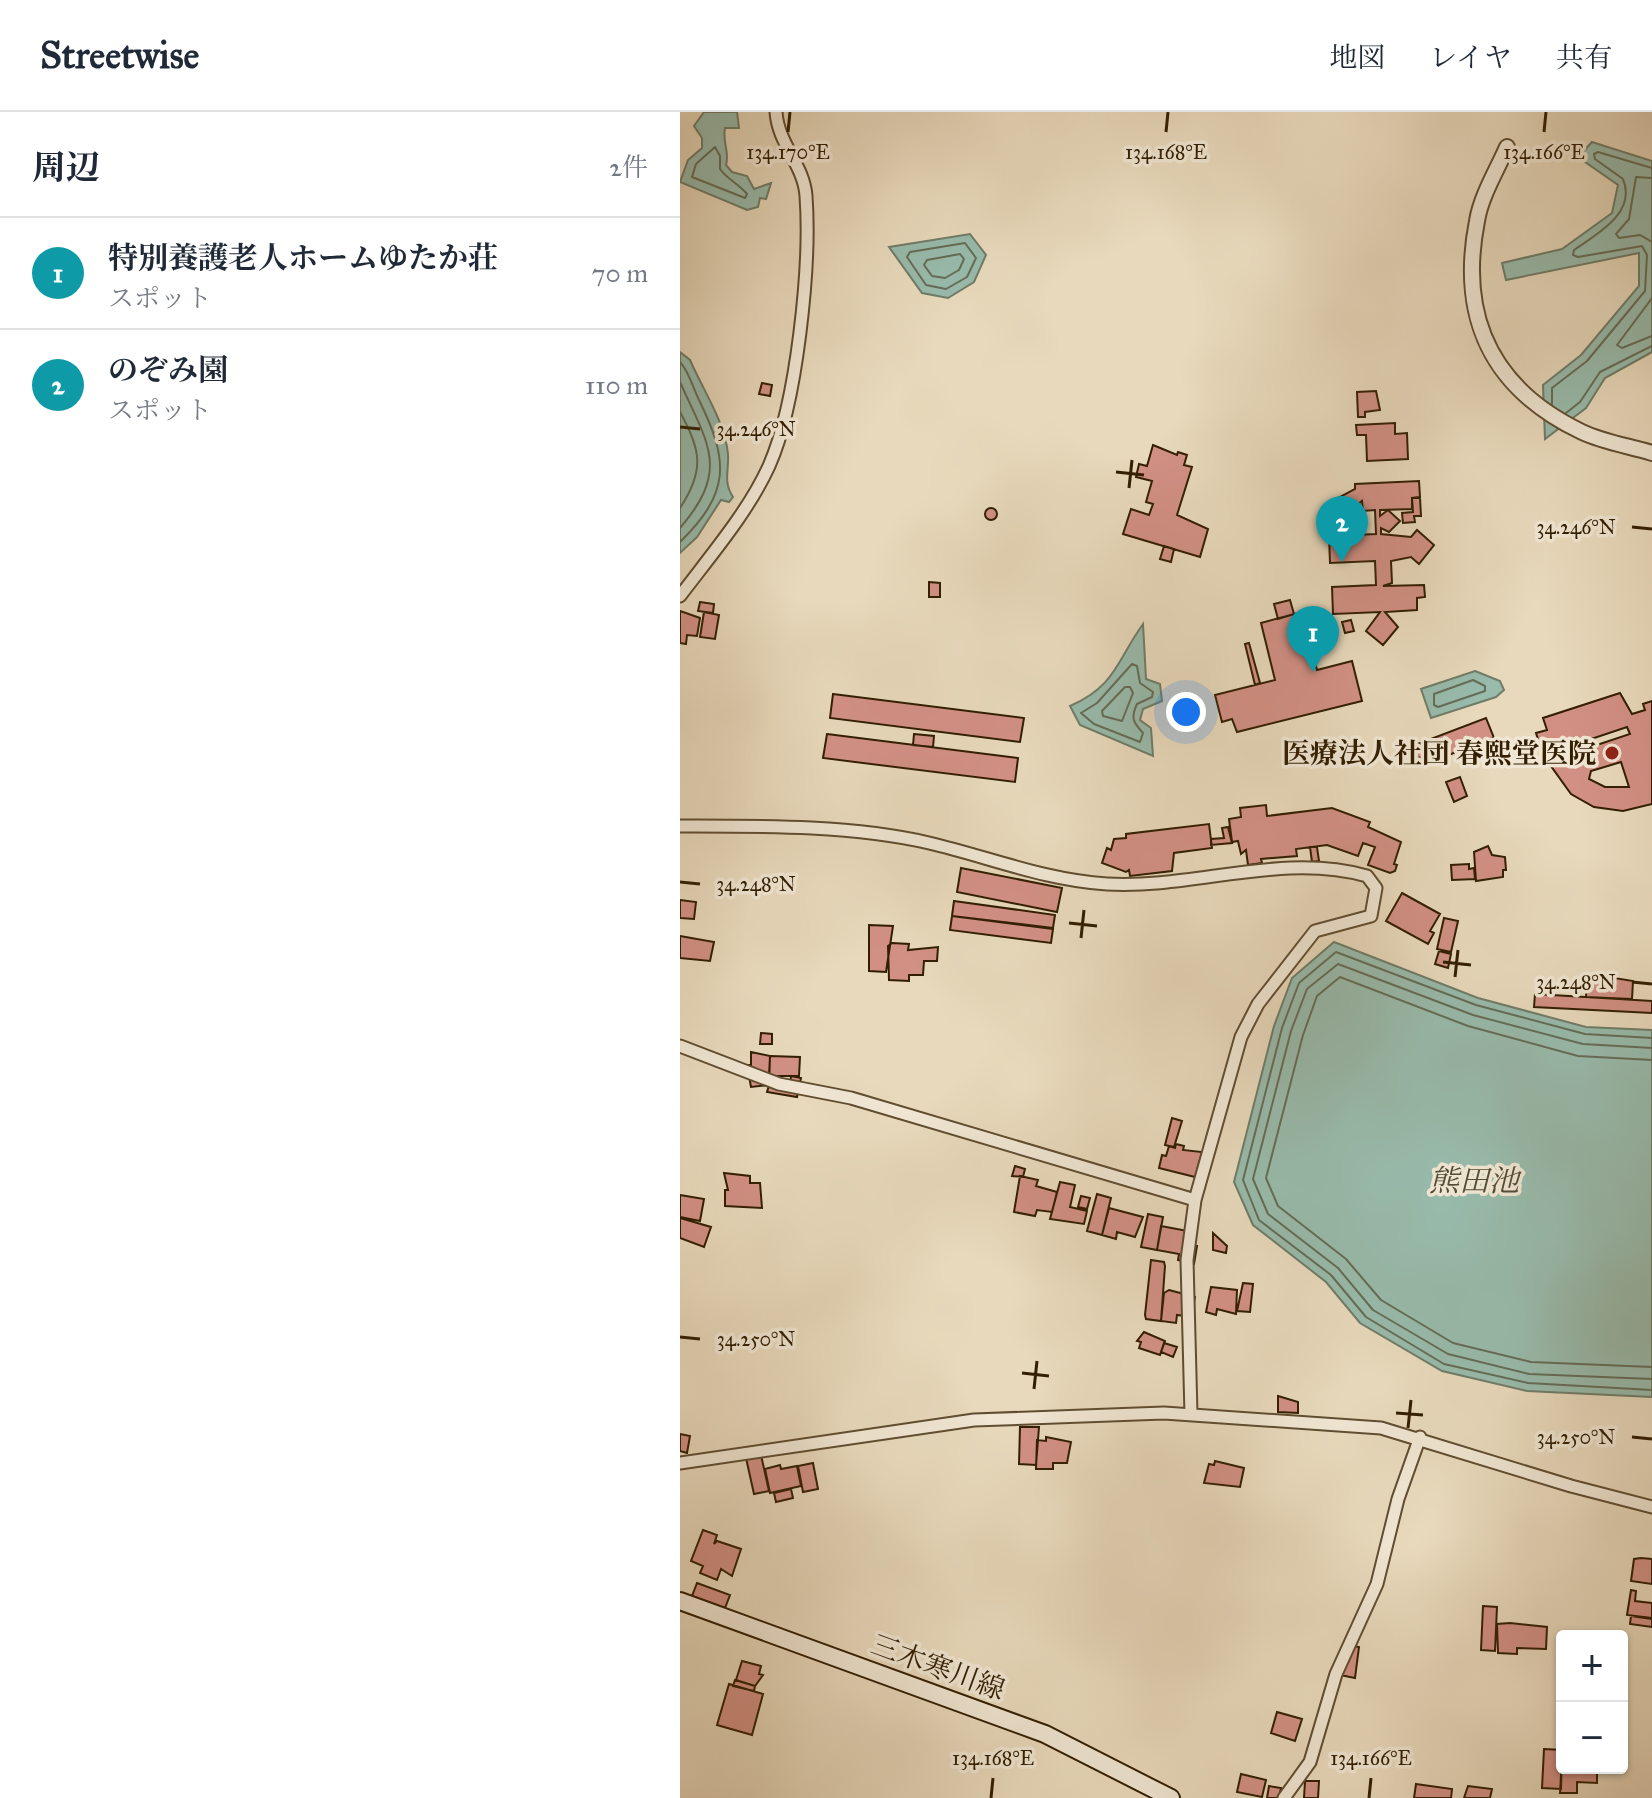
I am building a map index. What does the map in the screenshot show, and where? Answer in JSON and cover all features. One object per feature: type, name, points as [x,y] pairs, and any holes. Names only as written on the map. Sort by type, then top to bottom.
[{"type":"main road","name":"三木寒川線","points":[[680,1601],[1045,1734],[1171,1798]]},
{"type":"street","points":[[680,596],[768,469],[788,405],[803,290],[806,198],[804,178],[779,134],[776,112]]},
{"type":"street","points":[[1507,147],[1477,218],[1471,264],[1475,312],[1495,363],[1538,407],[1584,433],[1652,453]]},
{"type":"street","points":[[680,826],[750,826],[927,843],[1056,880],[1111,884],[1222,876],[1297,865],[1367,876],[1376,888],[1371,916],[1315,931],[1258,1004],[1241,1037],[1195,1200],[1187,1260],[1191,1414]]},
{"type":"street","points":[[680,1046],[779,1084],[851,1098],[1195,1200]]},
{"type":"street","points":[[680,1463],[974,1420],[1072,1413],[1191,1414],[1333,1422],[1420,1437],[1571,1486],[1652,1507]]},
{"type":"street","points":[[1284,1798],[1310,1762],[1336,1674],[1386,1559],[1398,1499],[1420,1437]]},
{"type":"water","points":[[704,112],[737,112],[739,128],[725,128],[726,165],[732,172],[747,176],[754,189],[771,183],[766,199],[760,198],[758,207],[747,210],[680,182],[688,160],[702,148],[702,138],[694,126]]},
{"type":"water","points":[[1592,142],[1652,161],[1652,352],[1605,378],[1586,408],[1545,439],[1543,385],[1581,355],[1639,286],[1639,253],[1506,280],[1502,263],[1562,249],[1612,213],[1618,185],[1578,157]]},
{"type":"water","points":[[970,234],[986,255],[974,282],[948,298],[922,293],[889,247]]},
{"type":"water","points":[[680,352],[690,360],[723,430],[728,454],[727,481],[733,497],[729,502],[721,500],[697,537],[680,553]]},
{"type":"water","points":[[1143,624],[1146,679],[1160,684],[1162,701],[1143,709],[1140,720],[1151,728],[1153,756],[1080,725],[1070,706],[1106,681]]},
{"type":"water","points":[[1475,671],[1500,681],[1504,690],[1496,697],[1431,718],[1421,689]]},
{"type":"water","name":"熊田池","points":[[1334,942],[1478,998],[1586,1027],[1652,1030],[1652,1397],[1527,1391],[1442,1371],[1360,1323],[1326,1282],[1253,1225],[1234,1182],[1274,1026],[1292,978]]},
{"type":"building","points":[[762,383],[772,385],[770,396],[759,394]]},
{"type":"building","points":[[1376,391],[1380,410],[1365,412],[1365,417],[1358,417],[1357,392]]},
{"type":"building","points":[[1395,423],[1395,434],[1407,433],[1408,459],[1367,461],[1366,435],[1357,435],[1356,425]]},
{"type":"building","points":[[1153,445],[1177,455],[1178,452],[1187,455],[1184,465],[1192,467],[1177,515],[1208,529],[1200,557],[1123,534],[1131,509],[1149,515],[1153,504],[1146,502],[1152,481],[1136,477],[1139,464],[1147,466]]},
{"type":"building","points":[[1419,481],[1420,497],[1412,498],[1412,509],[1380,510],[1380,516],[1388,510],[1400,521],[1389,532],[1381,528],[1381,534],[1411,537],[1417,530],[1434,545],[1419,564],[1411,557],[1391,561],[1392,583],[1383,586],[1424,585],[1425,597],[1417,598],[1417,610],[1385,612],[1398,627],[1383,645],[1366,631],[1380,612],[1333,614],[1332,587],[1376,585],[1375,561],[1330,563],[1329,536],[1376,534],[1375,510],[1363,511],[1362,501],[1352,509],[1338,511],[1338,498],[1355,489],[1355,484]]},
{"type":"building","points":[[1412,498],[1420,498],[1421,516],[1414,516],[1415,522],[1403,523],[1402,513],[1413,512]]},
{"type":"building","points":[[991,508],[997,514],[991,520],[985,514]]},
{"type":"building","points":[[1164,546],[1174,549],[1171,562],[1160,559]]},
{"type":"building","points":[[929,582],[940,583],[940,597],[929,597]]},
{"type":"building","points":[[1290,600],[1294,614],[1278,619],[1274,604]]},
{"type":"building","points":[[700,602],[714,604],[713,613],[698,611]]},
{"type":"building","points":[[680,611],[700,618],[697,636],[687,635],[686,644],[680,643]]},
{"type":"building","points":[[704,612],[719,615],[715,639],[700,637]]},
{"type":"building","points":[[1302,612],[1317,670],[1352,661],[1362,701],[1237,732],[1232,719],[1222,722],[1215,695],[1275,680],[1261,623]]},
{"type":"building","points":[[1351,620],[1354,631],[1345,633],[1342,622]]},
{"type":"building","points":[[1249,643],[1260,683],[1255,685],[1245,644]]},
{"type":"building","name":"医療法人社団 春熙堂医院","points":[[1620,693],[1632,714],[1645,710],[1643,704],[1652,701],[1652,804],[1623,811],[1594,807],[1571,794],[1548,762],[1561,757],[1558,750],[1542,752],[1536,733],[1547,730],[1543,718]],"holes":[[[1627,727],[1630,734],[1570,754],[1567,747]],[[1621,762],[1629,787],[1605,787],[1589,779],[1591,771]]]},
{"type":"building","points":[[833,694],[1024,718],[1020,742],[830,718]]},
{"type":"building","points":[[1486,718],[1494,738],[1438,759],[1435,752],[1413,760],[1409,747],[1420,743],[1422,749],[1430,746],[1428,740]]},
{"type":"building","points":[[827,734],[1018,758],[1015,782],[823,758]]},
{"type":"building","points":[[914,734],[934,736],[933,747],[913,745]]},
{"type":"building","points":[[1460,777],[1467,796],[1454,802],[1446,782]]},
{"type":"building","points":[[1266,805],[1267,816],[1332,808],[1370,822],[1368,827],[1401,842],[1395,871],[1390,873],[1368,865],[1375,847],[1363,843],[1358,856],[1327,845],[1296,849],[1297,856],[1261,859],[1262,863],[1248,865],[1246,850],[1241,854],[1238,841],[1232,842],[1229,819],[1241,817],[1240,808]]},
{"type":"building","points":[[1209,824],[1212,848],[1174,853],[1172,871],[1130,876],[1129,870],[1126,872],[1102,863],[1114,839],[1126,838],[1126,834]]},
{"type":"building","points":[[1228,827],[1232,843],[1211,845],[1211,839],[1224,838],[1222,828]]},
{"type":"building","points":[[1488,846],[1492,855],[1505,857],[1506,870],[1503,870],[1503,877],[1476,881],[1474,852]]},
{"type":"building","points":[[1310,847],[1317,847],[1319,861],[1312,862]]},
{"type":"building","points":[[1469,864],[1469,869],[1474,868],[1475,879],[1452,880],[1451,865]]},
{"type":"building","points":[[961,868],[1062,888],[1057,912],[957,892]]},
{"type":"building","points":[[1402,893],[1440,914],[1430,931],[1434,933],[1428,944],[1386,921]]},
{"type":"building","points":[[680,900],[696,902],[694,919],[680,918]]},
{"type":"building","points":[[954,901],[1055,915],[1053,928],[952,916]]},
{"type":"building","points":[[952,916],[1053,929],[1051,943],[950,930]]},
{"type":"building","points":[[1444,918],[1458,921],[1451,952],[1437,949]]},
{"type":"building","points":[[869,925],[893,926],[886,972],[869,971]]},
{"type":"building","points":[[680,936],[714,942],[710,961],[680,958]]},
{"type":"building","points":[[892,943],[909,944],[908,950],[938,947],[937,961],[924,961],[923,975],[909,975],[909,981],[889,980],[888,946]]},
{"type":"building","points":[[1439,951],[1451,954],[1448,968],[1435,964]]},
{"type":"building","points":[[1602,976],[1633,981],[1632,999],[1586,997],[1587,978],[1602,979]]},
{"type":"building","points":[[1535,994],[1652,1001],[1652,1013],[1534,1007]]},
{"type":"building","points":[[761,1033],[772,1034],[772,1044],[760,1044]]},
{"type":"building","points":[[751,1052],[770,1056],[769,1085],[751,1087],[747,1065],[751,1065]]},
{"type":"building","points":[[770,1056],[800,1057],[799,1076],[769,1076]]},
{"type":"building","points":[[791,1076],[801,1078],[797,1097],[767,1092],[770,1082],[790,1085]]},
{"type":"building","points":[[1172,1118],[1182,1121],[1174,1147],[1165,1145]]},
{"type":"building","points":[[1176,1144],[1184,1146],[1183,1150],[1202,1152],[1195,1177],[1159,1168],[1162,1155],[1166,1156],[1169,1146],[1175,1148]]},
{"type":"building","points":[[1015,1166],[1025,1169],[1023,1177],[1012,1176]]},
{"type":"building","points":[[724,1173],[750,1176],[750,1183],[760,1183],[762,1208],[725,1206],[725,1190],[728,1190]]},
{"type":"building","points":[[1020,1176],[1038,1180],[1036,1186],[1057,1192],[1052,1212],[1037,1210],[1035,1216],[1014,1212]]},
{"type":"building","points":[[1060,1182],[1075,1185],[1070,1207],[1087,1211],[1084,1224],[1050,1219]]},
{"type":"building","points":[[1097,1194],[1111,1198],[1102,1235],[1087,1231]]},
{"type":"building","points":[[680,1195],[704,1199],[700,1221],[680,1217]]},
{"type":"building","points":[[1081,1196],[1090,1198],[1087,1209],[1078,1207]]},
{"type":"building","points":[[1109,1208],[1143,1217],[1135,1237],[1117,1232],[1116,1239],[1102,1235]]},
{"type":"building","points":[[1148,1214],[1163,1217],[1157,1250],[1141,1247]]},
{"type":"building","points":[[680,1218],[711,1227],[704,1247],[680,1238]]},
{"type":"building","points":[[1161,1226],[1193,1232],[1193,1246],[1197,1246],[1194,1264],[1178,1260],[1179,1254],[1157,1250]]},
{"type":"building","points":[[1213,1233],[1227,1246],[1226,1253],[1213,1250]]},
{"type":"building","points":[[1151,1260],[1164,1262],[1165,1266],[1161,1321],[1146,1319],[1145,1315]]},
{"type":"building","points":[[1243,1283],[1253,1284],[1250,1312],[1237,1311]]},
{"type":"building","points":[[1211,1287],[1237,1290],[1236,1314],[1217,1309],[1216,1315],[1206,1312]]},
{"type":"building","points":[[1169,1290],[1195,1297],[1191,1317],[1177,1315],[1176,1323],[1161,1321],[1164,1293]]},
{"type":"building","points":[[1144,1332],[1165,1341],[1160,1355],[1139,1348],[1141,1342],[1137,1341]]},
{"type":"building","points":[[1164,1343],[1177,1347],[1173,1357],[1161,1352]]},
{"type":"building","points":[[1278,1396],[1298,1402],[1298,1413],[1278,1412]]},
{"type":"building","points":[[1020,1427],[1039,1427],[1036,1465],[1019,1464]]},
{"type":"building","points":[[680,1434],[690,1436],[687,1453],[680,1451]]},
{"type":"building","points":[[1046,1437],[1071,1442],[1067,1463],[1053,1463],[1053,1469],[1036,1469],[1037,1440],[1046,1441]]},
{"type":"building","points":[[761,1455],[769,1491],[754,1494],[746,1458]]},
{"type":"building","points":[[1215,1461],[1244,1468],[1240,1487],[1204,1483],[1209,1464],[1214,1465]]},
{"type":"building","points":[[813,1463],[818,1489],[803,1492],[798,1466]]},
{"type":"building","points":[[780,1465],[781,1469],[797,1466],[801,1486],[770,1493],[765,1469]]},
{"type":"building","points":[[791,1489],[793,1498],[776,1502],[774,1493]]},
{"type":"building","points":[[703,1530],[717,1535],[714,1544],[717,1541],[741,1549],[732,1576],[721,1569],[717,1580],[700,1573],[703,1566],[691,1561]]},
{"type":"building","points":[[1634,1559],[1652,1559],[1652,1584],[1631,1581]]},
{"type":"building","points":[[697,1583],[730,1595],[725,1608],[692,1596]]},
{"type":"building","points":[[1631,1590],[1636,1591],[1635,1601],[1652,1603],[1652,1618],[1627,1615]]},
{"type":"building","points":[[1483,1606],[1497,1607],[1495,1651],[1481,1650]]},
{"type":"building","points":[[1631,1616],[1652,1619],[1652,1627],[1630,1624]]},
{"type":"building","points":[[1497,1624],[1547,1627],[1546,1649],[1517,1648],[1517,1654],[1498,1653]]},
{"type":"building","points":[[1348,1645],[1359,1647],[1355,1678],[1340,1675]]},
{"type":"building","points":[[742,1661],[761,1666],[759,1674],[763,1675],[755,1686],[736,1680]]},
{"type":"building","points":[[735,1680],[755,1686],[754,1691],[733,1686]]},
{"type":"building","points":[[729,1684],[763,1694],[752,1735],[717,1725]]},
{"type":"building","points":[[1277,1712],[1302,1719],[1295,1741],[1271,1733]]},
{"type":"building","points":[[1544,1749],[1556,1750],[1556,1774],[1561,1774],[1561,1789],[1542,1788]]},
{"type":"building","points":[[1241,1774],[1266,1780],[1262,1797],[1237,1792]]},
{"type":"building","points":[[1561,1774],[1597,1774],[1597,1783],[1577,1782],[1577,1793],[1560,1793]]},
{"type":"building","points":[[1305,1781],[1319,1781],[1318,1798],[1304,1798]]},
{"type":"building","points":[[1416,1784],[1452,1789],[1451,1798],[1414,1798]]},
{"type":"building","points":[[1269,1786],[1281,1788],[1279,1798],[1267,1798]]},
{"type":"building","points":[[1468,1786],[1492,1789],[1490,1798],[1464,1798]]},
{"type":"place","name":"のぞみ園","points":[[1342,562]]},
{"type":"place","name":"特別養護老人ホームゆたか荘","points":[[1313,672]]},
{"type":"place","name":"医療法人社団 春熙堂医院","points":[[1612,753]]}]
